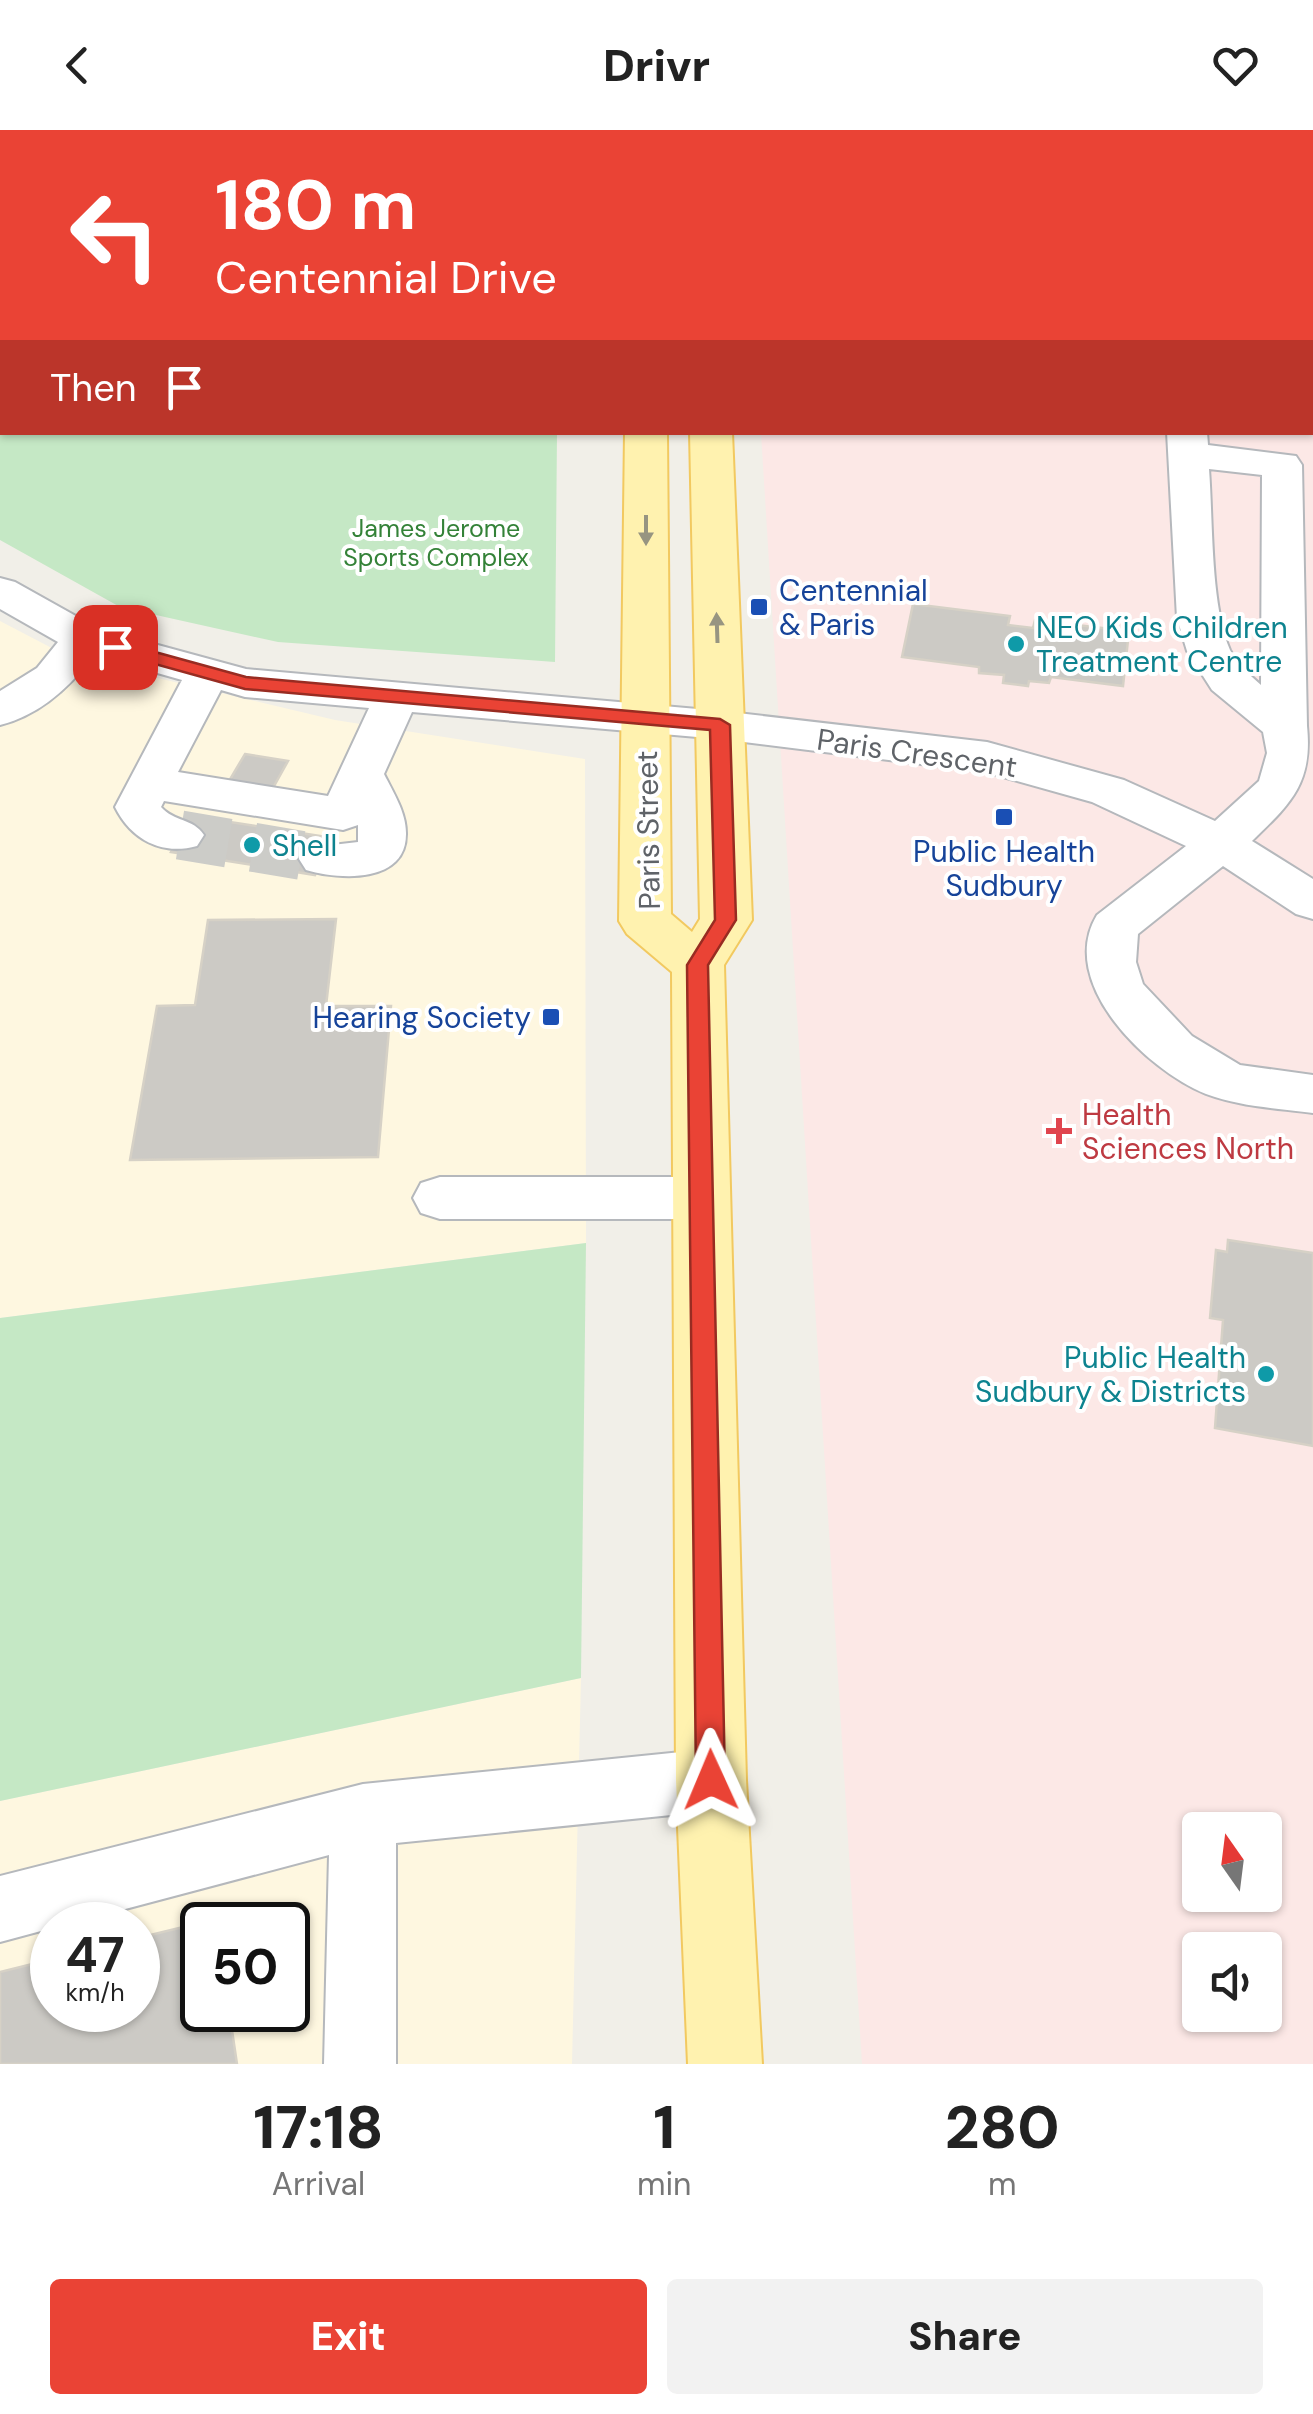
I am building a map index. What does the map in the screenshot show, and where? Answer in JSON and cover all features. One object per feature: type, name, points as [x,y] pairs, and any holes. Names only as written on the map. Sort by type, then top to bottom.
[{"type":"main road","name":"Paris Street","points":[[646,435],[645,921],[698,965]]},
{"type":"main road","points":[[712,435],[726,920],[698,965],[711,1780],[726,2064]]},
{"type":"street","points":[[1284,726],[1228,680],[1210,651],[1199,618],[1188,444],[1282,465],[1284,726],[1290,752],[1280,786],[1221,843],[1114,927],[1110,952],[1113,973],[1139,1013],[1180,1058],[1225,1080],[1313,1094]]},
{"type":"street","name":"Paris Crescent","points":[[0,591],[84,638],[245,683],[720,725],[987,757],[1108,791],[1221,843],[1313,902]]},
{"type":"street","points":[[0,682],[84,638]]},
{"type":"street","points":[[0,711],[52,678],[84,638]]},
{"type":"street","points":[[180,835],[154,828],[144,821],[138,807],[208,673]]},
{"type":"street","points":[[149,783],[343,814],[396,696]]},
{"type":"street","points":[[323,859],[353,862],[379,852],[384,840],[382,816],[360,774]]},
{"type":"street","points":[[440,1198],[702,1198]]},
{"type":"street","points":[[0,1910],[363,1816],[711,1780]]},
{"type":"street","points":[[360,2064],[363,1816]]},
{"type":"shaded area","name":"Health Sciences North","points":[[761,435],[1313,435],[1313,2064],[862,2064]]},
{"type":"shaded area","points":[[0,621],[69,657],[335,720],[585,759],[586,1243],[0,1318]]},
{"type":"shaded area","points":[[581,1678],[572,2064],[0,2064],[0,1801]]},
{"type":"green space","name":"James Jerome Sports Complex","points":[[0,435],[557,435],[555,662],[278,642],[120,607],[0,540]]},
{"type":"green space","points":[[586,1243],[581,1678],[0,1801],[0,1318]]},
{"type":"building","name":"NEO Kids Children Treatment Centre","points":[[913,604],[1010,616],[1008,625],[1033,628],[1035,620],[1129,631],[1123,686],[1051,677],[1049,683],[1029,681],[1028,686],[1003,683],[1004,675],[979,673],[979,667],[902,657]]},
{"type":"building","points":[[245,754],[288,761],[260,811],[216,803]]},
{"type":"building","name":"Shell","points":[[191,816],[333,838],[315,875],[171,852]]},
{"type":"building","points":[[336,919],[326,1006],[391,1006],[378,1157],[130,1160],[157,1006],[195,1005],[208,920]]},
{"type":"building","name":"Public Health Sudbury & Districts","points":[[1228,1240],[1313,1253],[1313,1446],[1215,1428],[1223,1320],[1210,1318],[1216,1250],[1227,1252]]},
{"type":"building","points":[[180,1928],[180,2032],[232,2032],[237,2064],[0,2064],[0,1972],[30,1964],[30,2032],[160,2032],[160,1933]]},
{"type":"tunnel","points":[[180,835],[323,859]]},
{"type":"place","name":"Centennial & Paris","points":[[759,607]]},
{"type":"place","name":"NEO Kids Children Treatment Centre","points":[[1016,644]]},
{"type":"place","name":"Public Health Sudbury","points":[[1004,817]]},
{"type":"place","name":"Shell","points":[[252,845]]},
{"type":"place","name":"Hearing Society","points":[[551,1017]]},
{"type":"place","name":"Health Sciences North","points":[[1059,1131]]},
{"type":"place","name":"Public Health Sudbury & Districts","points":[[1266,1374]]},
{"type":"route","points":[[115,647],[245,683],[720,725],[726,920],[698,965],[711,1780]]}]
